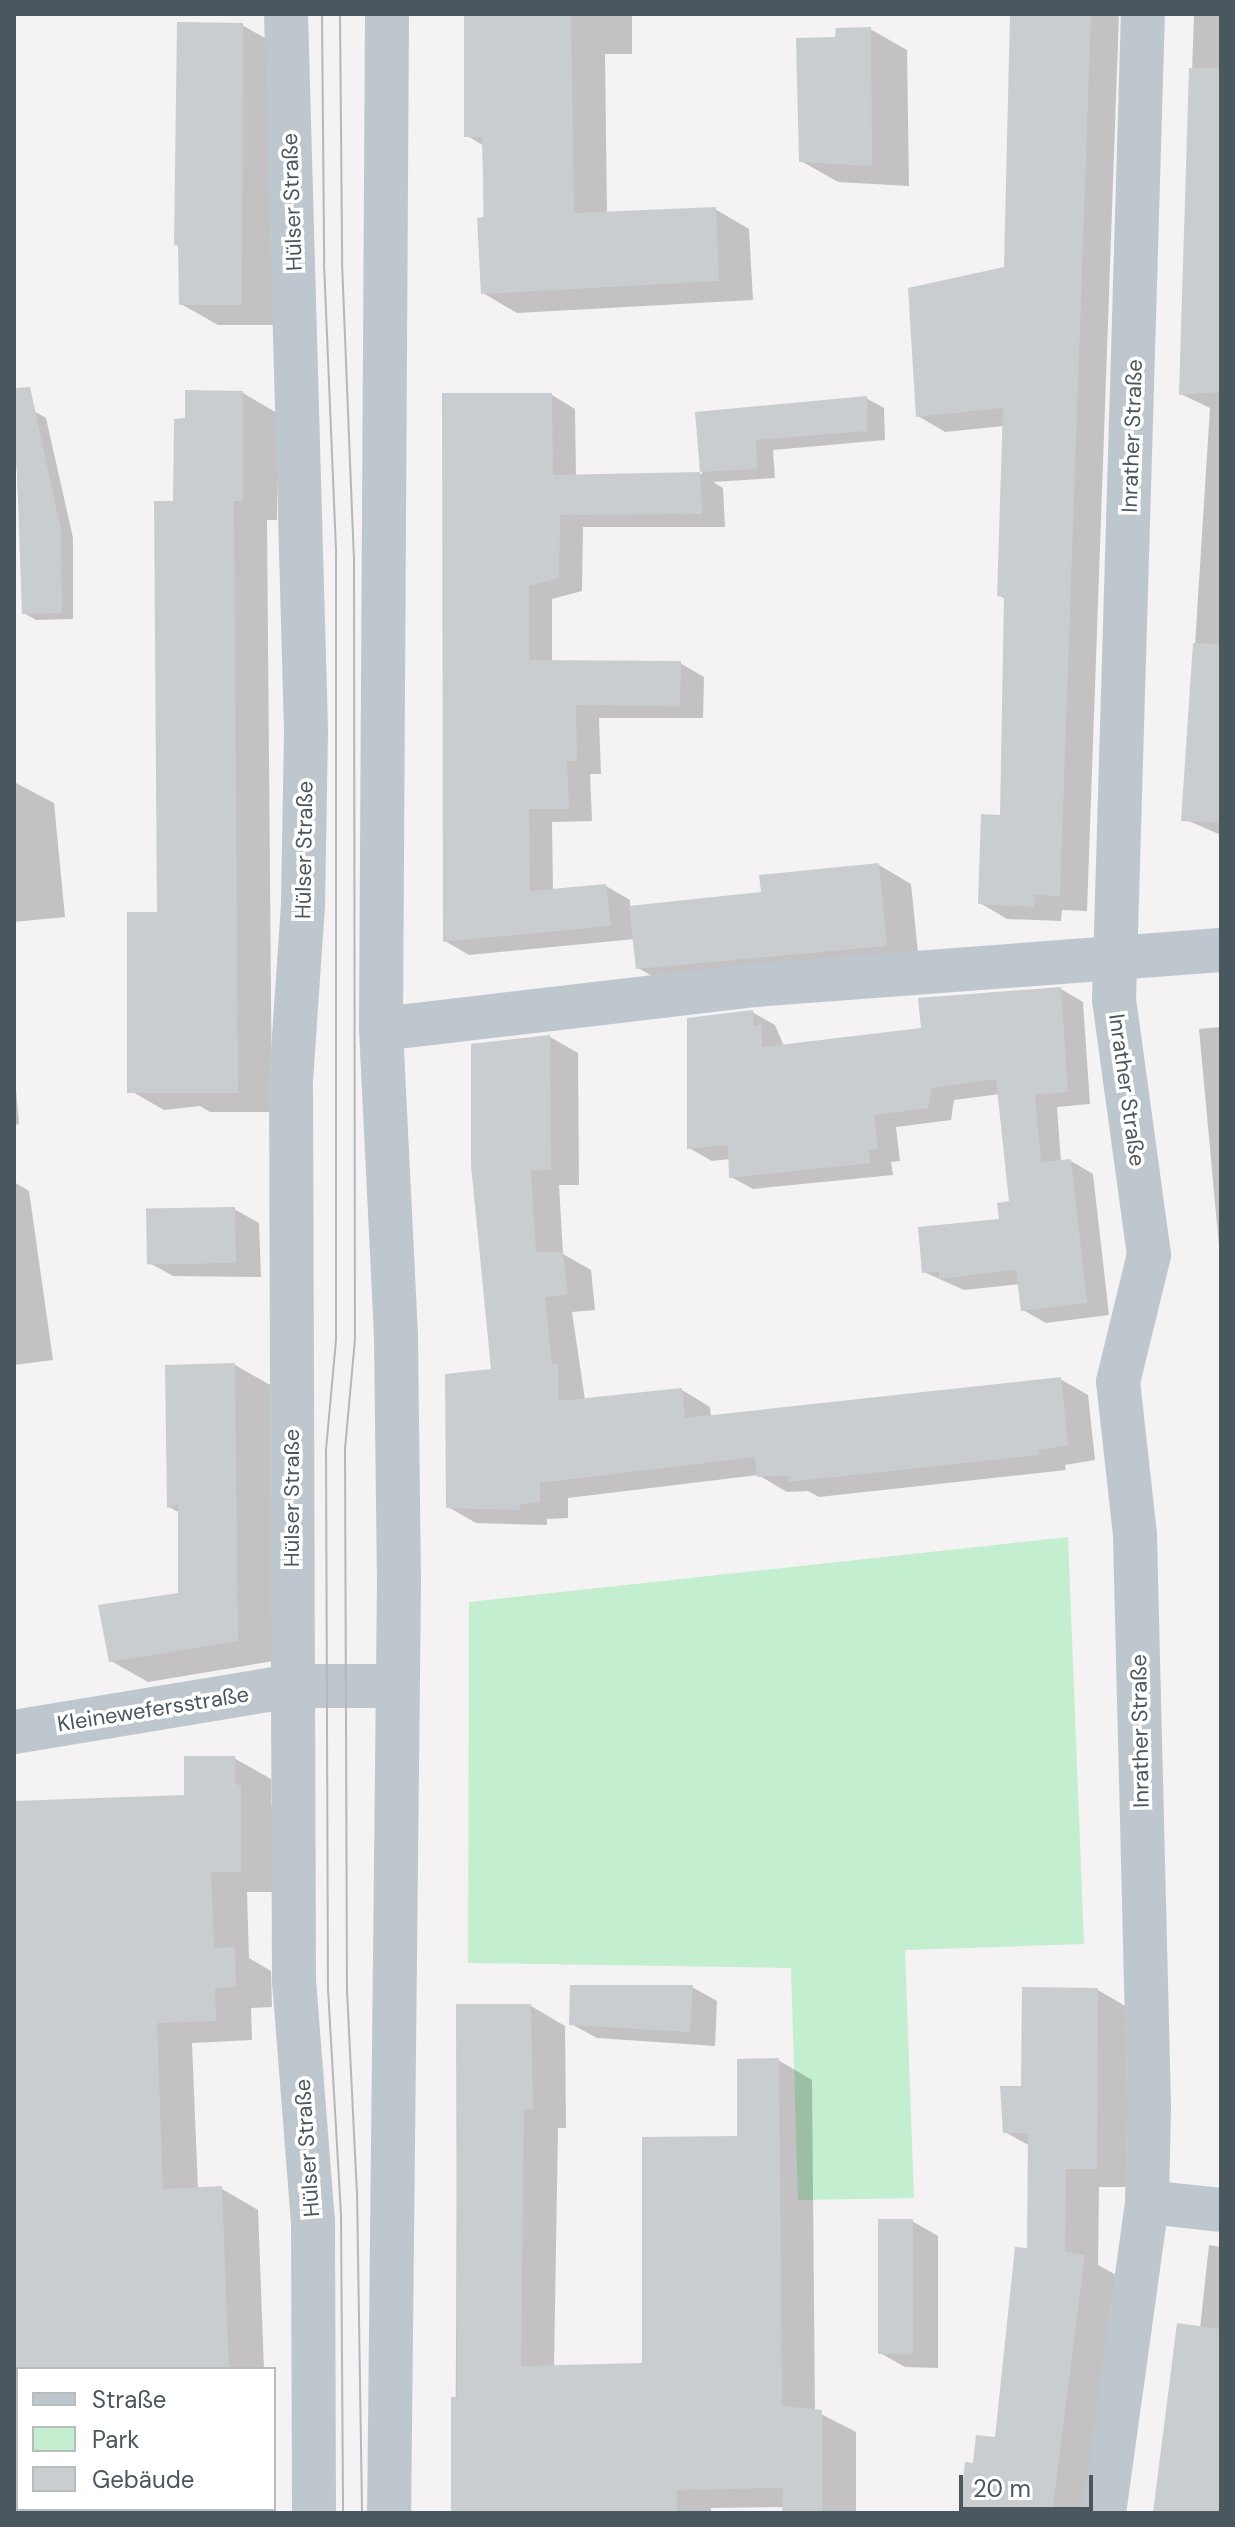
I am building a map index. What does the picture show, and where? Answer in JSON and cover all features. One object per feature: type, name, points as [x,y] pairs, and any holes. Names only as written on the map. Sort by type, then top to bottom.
[{"type":"street","name":"Hülser Straße","points":[[286,14],[306,732],[303,905],[291,1079],[294,1981],[316,2336],[314,2513]]},
{"type":"street","points":[[387,14],[381,1029],[396,1338],[397,1686],[389,2513]]},
{"type":"street","name":"Inrather Straße","points":[[1104,2513],[1147,2202],[1149,2105],[1135,1535],[1118,1382],[1149,1255],[1114,1000],[1118,954],[1143,14]]},
{"type":"street","points":[[381,1029],[755,985],[1118,954],[1221,950]]},
{"type":"street","points":[[292,1686],[397,1686]]},
{"type":"street","name":"Kleinewefersstraße","points":[[14,1732],[292,1686]]},
{"type":"street","points":[[1147,2202],[1221,2210]]},
{"type":"green space","points":[[1068,1537],[1084,1944],[905,1950],[914,2198],[798,2200],[791,1968],[468,1963],[469,1602]]},
{"type":"building","points":[[464,14],[571,14],[574,213],[716,207],[719,281],[481,294],[477,218],[484,217],[482,137],[464,137]]},
{"type":"building","points":[[1091,14],[1060,896],[1035,895],[1034,907],[978,904],[981,814],[1000,815],[1004,597],[997,596],[1003,408],[916,417],[908,288],[1004,267],[1010,15]]},
{"type":"building","points":[[177,22],[243,23],[242,305],[179,305],[178,246],[174,245]]},
{"type":"building","points":[[871,27],[872,166],[799,162],[796,38],[835,37],[836,28]]},
{"type":"building","points":[[1189,68],[1221,68],[1221,392],[1179,395]]},
{"type":"building","points":[[30,387],[61,530],[62,613],[22,614],[14,388]]},
{"type":"building","points":[[185,390],[243,391],[243,501],[234,501],[238,1093],[127,1093],[127,912],[157,912],[154,501],[173,501],[174,419],[185,418]]},
{"type":"building","points":[[442,393],[552,393],[553,475],[700,472],[702,514],[560,515],[559,578],[529,586],[529,660],[681,661],[680,706],[576,705],[577,761],[567,761],[569,809],[529,809],[530,891],[606,884],[611,926],[443,942]]},
{"type":"building","points":[[867,396],[867,431],[756,440],[757,469],[700,472],[695,412]]},
{"type":"building","points":[[1193,643],[1221,644],[1221,823],[1181,821]]},
{"type":"building","points":[[879,863],[887,946],[636,969],[629,906],[761,892],[759,875]]},
{"type":"building","points":[[1061,987],[1068,1092],[1035,1095],[1041,1162],[1071,1159],[1087,1303],[1021,1311],[1016,1270],[939,1279],[939,1272],[922,1273],[918,1227],[999,1219],[997,1203],[1009,1201],[996,1079],[932,1088],[928,1108],[874,1115],[878,1149],[869,1150],[871,1163],[729,1178],[728,1145],[687,1149],[687,1018],[753,1010],[754,1026],[762,1025],[762,1047],[921,1028],[918,998]]},
{"type":"building","points":[[550,1035],[551,1170],[531,1170],[536,1252],[563,1252],[568,1295],[545,1297],[552,1364],[558,1364],[558,1401],[682,1388],[685,1418],[1061,1377],[1068,1445],[1038,1450],[1039,1455],[789,1482],[788,1476],[757,1477],[755,1457],[540,1483],[540,1503],[520,1504],[520,1510],[446,1508],[445,1374],[491,1369],[471,1165],[471,1044]]},
{"type":"building","points":[[235,1207],[236,1263],[147,1265],[146,1209]]},
{"type":"building","points":[[235,1363],[238,1641],[109,1662],[98,1605],[178,1593],[178,1505],[167,1508],[165,1365]]},
{"type":"building","points":[[184,1756],[235,1756],[235,1782],[241,1787],[241,1872],[211,1872],[214,1948],[235,1947],[236,1987],[215,1988],[216,2021],[157,2023],[163,2189],[222,2186],[229,2367],[14,2369],[14,1801],[184,1795]]},
{"type":"building","points":[[570,1985],[693,1985],[690,2032],[569,2025]]},
{"type":"building","points":[[1022,1987],[1098,1988],[1097,2169],[1066,2169],[1065,2252],[1085,2255],[1052,2513],[959,2513],[965,2462],[973,2463],[976,2435],[995,2437],[1015,2247],[1027,2248],[1028,2133],[1003,2133],[1000,2086],[1021,2086]]},
{"type":"building","points":[[456,2004],[531,2004],[533,2109],[524,2109],[521,2366],[642,2363],[642,2137],[737,2136],[737,2059],[779,2058],[782,2406],[822,2410],[822,2513],[782,2513],[783,2488],[677,2490],[677,2512],[451,2513],[451,2397],[457,2397]]},
{"type":"building","points":[[878,2219],[913,2219],[913,2354],[878,2354]]},
{"type":"building","points":[[1177,2323],[1221,2329],[1221,2513],[1153,2513]]},
{"type":"tram line","points":[[322,14],[324,263],[336,554],[336,1340],[326,1449],[328,1989],[341,2214],[343,2513]]},
{"type":"tram line","points":[[340,14],[342,262],[354,556],[355,1339],[345,1449],[347,1990],[357,2191],[362,2513]]}]
